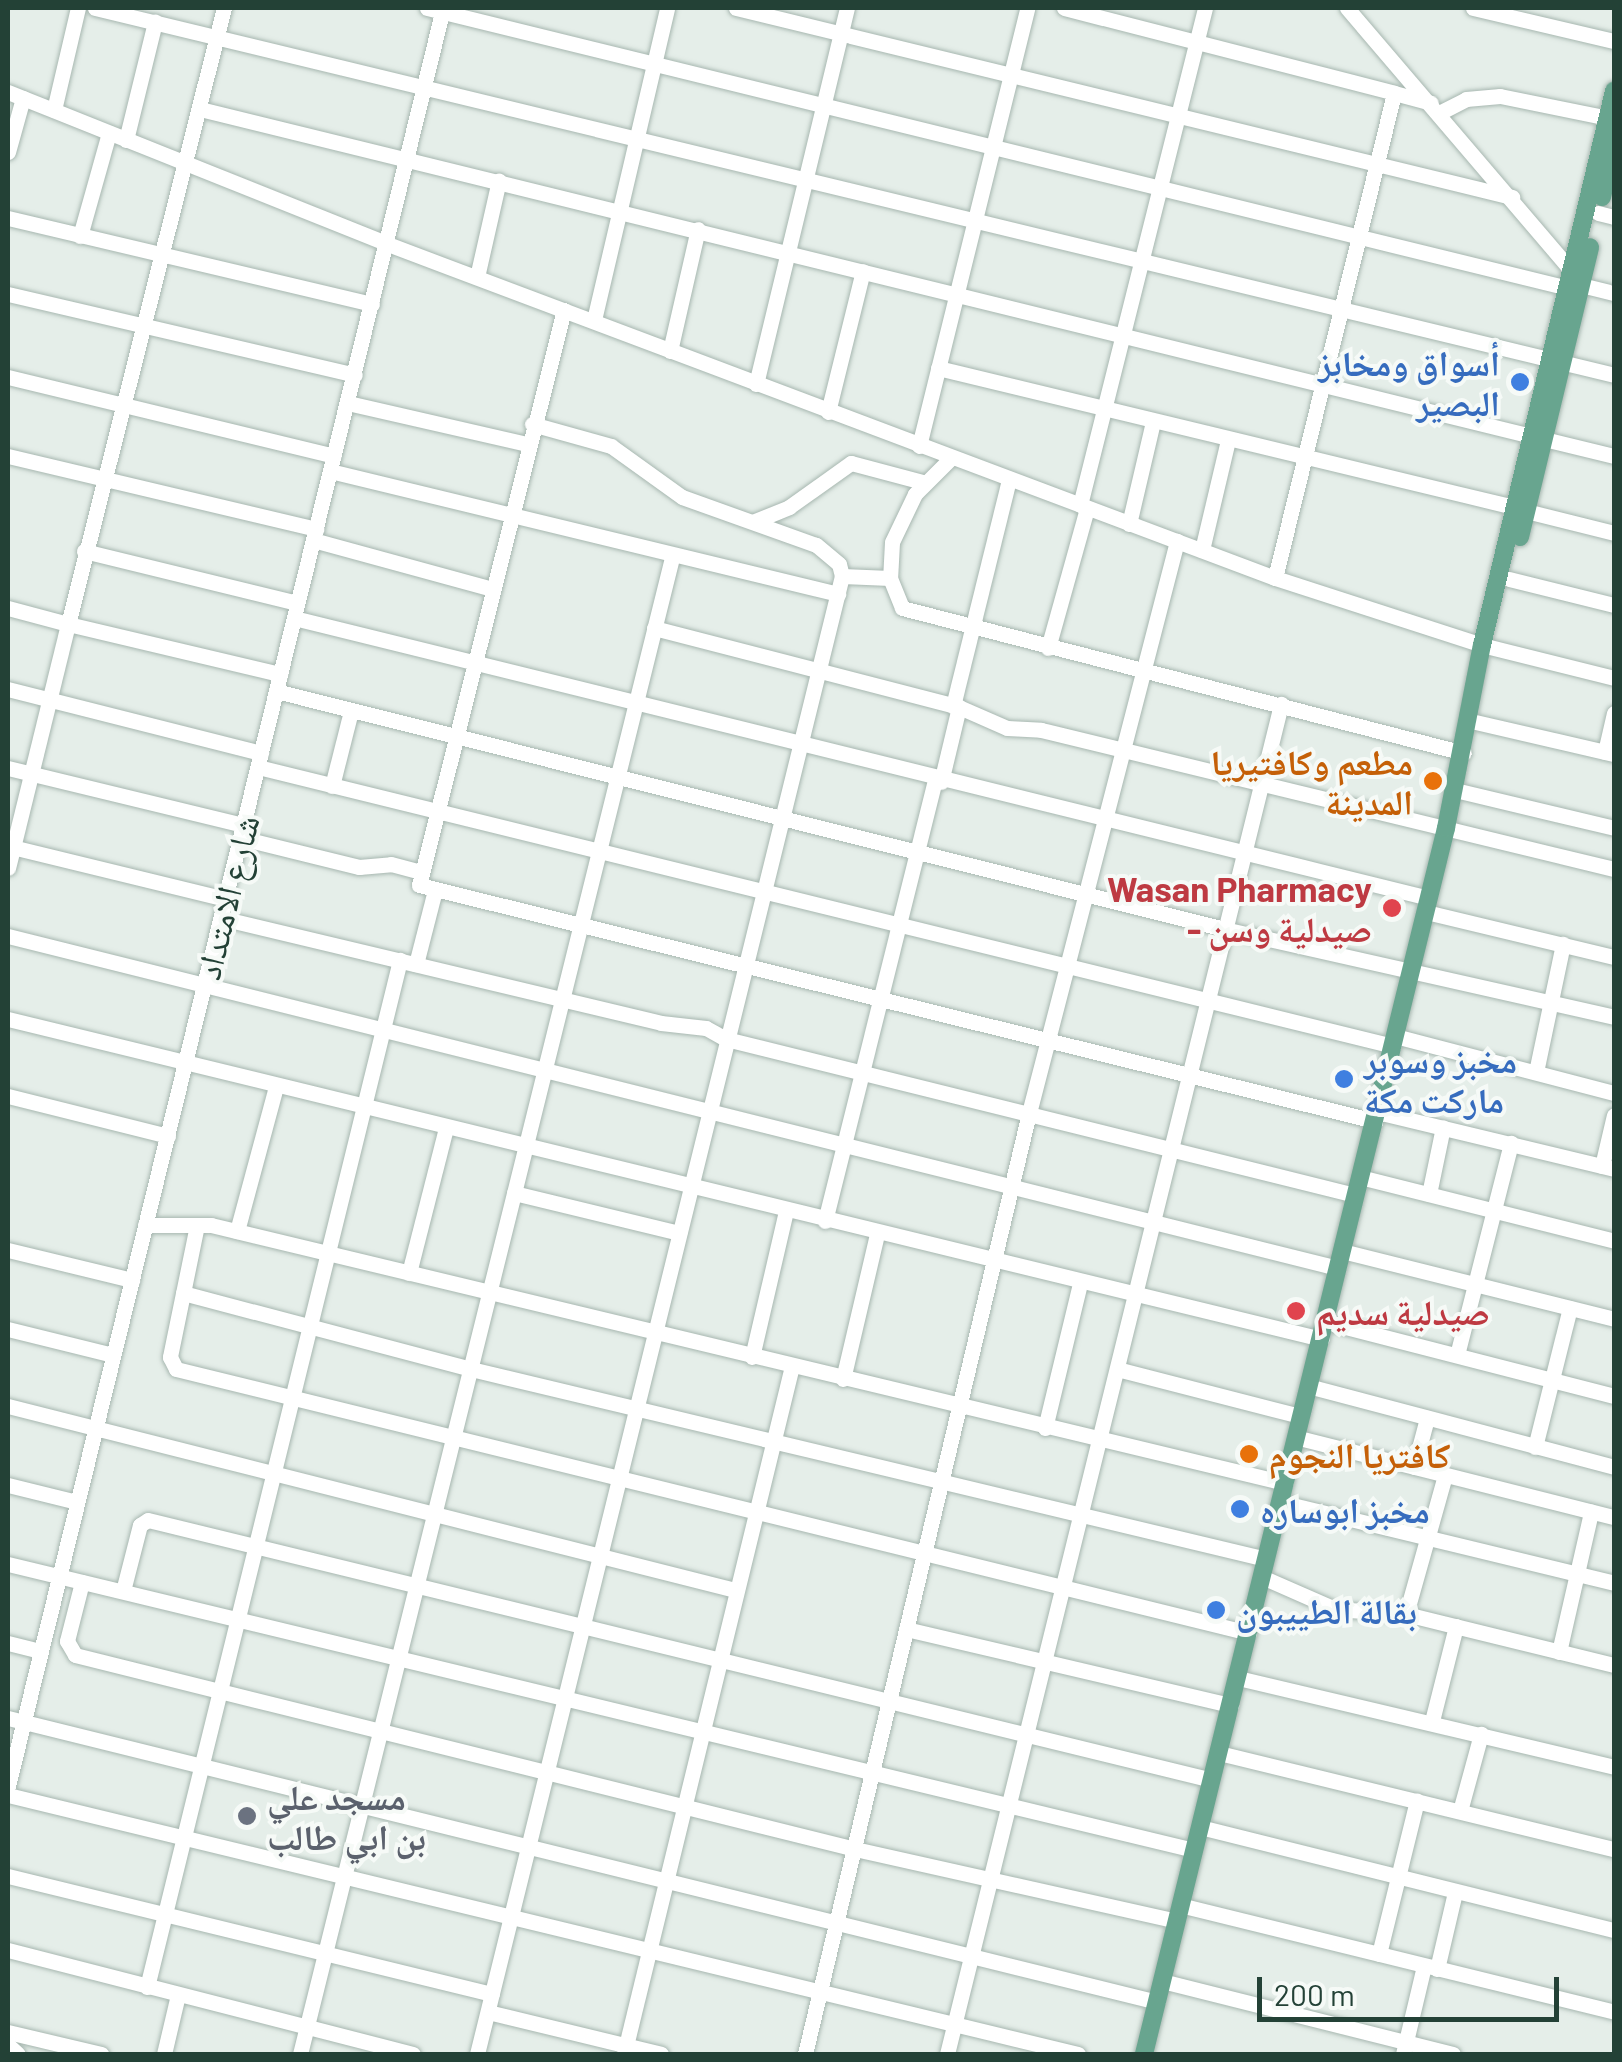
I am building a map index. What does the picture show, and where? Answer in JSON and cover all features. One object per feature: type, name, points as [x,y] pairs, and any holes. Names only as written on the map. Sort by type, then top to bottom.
[{"type":"main road","points":[[1488,646],[1556,361],[1614,91]]},
{"type":"main road","points":[[1574,281],[1606,215],[1614,146]]},
{"type":"main road","points":[[1144,2054],[1324,1331],[1482,667],[1509,579],[1520,509]]},
{"type":"street","points":[[54,110],[78,8]]},
{"type":"street","points":[[95,8],[1614,375]]},
{"type":"street","points":[[8,868],[10,846],[32,773],[84,551],[187,164],[224,8]]},
{"type":"street","points":[[594,320],[667,8]]},
{"type":"street","points":[[736,8],[1512,198]]},
{"type":"street","points":[[756,384],[846,8]]},
{"type":"street","points":[[919,446],[1027,8]]},
{"type":"street","points":[[1064,8],[1196,38],[1394,92],[1435,108],[1500,96],[1608,118]]},
{"type":"street","points":[[1048,648],[1103,409],[1204,8]]},
{"type":"street","points":[[1347,8],[1512,198],[1574,281]]},
{"type":"street","points":[[1473,8],[1614,41]]},
{"type":"street","points":[[438,9],[1358,240],[1574,281],[1614,294]]},
{"type":"street","name":"شارع الامتداد","points":[[8,1786],[16,1720],[41,1651],[355,375],[424,86],[438,9]]},
{"type":"street","points":[[126,140],[155,22]]},
{"type":"street","points":[[1275,578],[1394,92]]},
{"type":"street","points":[[8,152],[15,95],[385,243],[1275,578],[1488,646],[1614,678]]},
{"type":"street","points":[[200,108],[1614,456]]},
{"type":"street","points":[[80,236],[109,134]]},
{"type":"street","points":[[477,277],[499,180]]},
{"type":"street","points":[[8,218],[372,304]]},
{"type":"street","points":[[670,350],[698,229]]},
{"type":"street","points":[[828,412],[863,271]]},
{"type":"street","points":[[8,294],[355,375]]},
{"type":"street","points":[[564,310],[532,424],[419,885],[1048,1042],[1376,1116],[1443,1127],[1608,1168],[1614,1115]]},
{"type":"street","points":[[938,368],[1614,532]]},
{"type":"street","points":[[8,377],[332,463],[509,518],[838,594]]},
{"type":"street","points":[[348,403],[527,444]]},
{"type":"street","points":[[1128,524],[1153,422]]},
{"type":"street","points":[[478,2054],[842,576],[839,564],[816,545],[682,496],[611,446],[532,424]]},
{"type":"street","points":[[1202,550],[1228,440]]},
{"type":"street","points":[[8,456],[314,535],[492,588]]},
{"type":"street","points":[[951,458],[924,482],[892,542],[890,578],[902,608],[972,630],[1281,704],[1464,753]]},
{"type":"street","points":[[755,520],[789,508],[850,464],[924,482]]},
{"type":"street","points":[[824,1221],[938,782],[1010,479]]},
{"type":"street","points":[[805,2054],[1065,966],[1177,541]]},
{"type":"street","points":[[84,551],[473,663],[938,782],[1245,854],[1614,957]]},
{"type":"street","points":[[300,2054],[672,556]]},
{"type":"street","points":[[842,576],[890,578]]},
{"type":"street","points":[[1509,579],[1614,605]]},
{"type":"street","points":[[8,608],[280,674]]},
{"type":"street","points":[[654,628],[956,706],[1008,728],[1120,749],[1614,869]]},
{"type":"street","points":[[8,689],[259,760],[332,786],[437,813],[1206,1000],[1536,1072],[1614,1093]]},
{"type":"street","points":[[276,691],[1224,929],[1614,1017]]},
{"type":"street","points":[[947,2054],[1281,704]]},
{"type":"street","points":[[332,786],[352,710]]},
{"type":"street","points":[[1471,721],[1610,753],[1614,713]]},
{"type":"street","points":[[8,768],[359,867],[391,864],[421,872]]},
{"type":"street","points":[[1455,790],[1614,828]]},
{"type":"street","points":[[10,846],[226,899]]},
{"type":"street","points":[[147,1987],[324,1252],[382,1029],[434,890]]},
{"type":"street","points":[[221,918],[560,999],[695,1026],[726,1039],[1169,1148],[1357,1186],[1430,1194],[1614,1242]]},
{"type":"street","points":[[8,936],[1150,1222],[1476,1284],[1614,1318]]},
{"type":"street","points":[[1536,1072],[1563,944]]},
{"type":"street","points":[[8,1019],[1134,1296],[1457,1355],[1614,1396]]},
{"type":"street","points":[[237,1231],[276,1086]]},
{"type":"street","points":[[8,1096],[168,1136]]},
{"type":"street","points":[[1430,1194],[1443,1127]]},
{"type":"street","points":[[409,1273],[446,1128]]},
{"type":"street","points":[[1457,1355],[1511,1143]]},
{"type":"street","points":[[514,1193],[679,1233]]},
{"type":"street","points":[[752,1357],[786,1212]]},
{"type":"street","points":[[145,1225],[237,1231],[1284,1483]]},
{"type":"street","points":[[197,1226],[171,1366],[290,1400],[1249,1632]]},
{"type":"street","points":[[843,1379],[877,1234]]},
{"type":"street","points":[[8,1250],[132,1280]]},
{"type":"street","points":[[1044,1428],[1080,1283]]},
{"type":"street","points":[[183,1293],[471,1369],[774,1438],[1081,1516],[1264,1568],[1335,1609],[1406,1614],[1614,1665]]},
{"type":"street","points":[[1536,1447],[1570,1308]]},
{"type":"street","points":[[8,1330],[113,1355]]},
{"type":"street","points":[[625,2050],[717,1659],[792,1366]]},
{"type":"street","points":[[1117,1370],[1300,1416]]},
{"type":"street","points":[[1308,1386],[1614,1467]]},
{"type":"street","points":[[8,1406],[734,1590]]},
{"type":"street","points":[[1414,1467],[1427,1418]]},
{"type":"street","points":[[1295,1437],[1614,1517]]},
{"type":"street","points":[[1406,1614],[1445,1475]]},
{"type":"street","points":[[8,1484],[77,1502]]},
{"type":"street","points":[[1280,1502],[1614,1584]]},
{"type":"street","points":[[1559,1652],[1591,1512]]},
{"type":"street","points":[[122,1591],[143,1520],[1212,1780]]},
{"type":"street","points":[[8,1564],[871,1776],[1194,1850]]},
{"type":"street","points":[[82,1582],[69,1652],[382,1735],[682,1804],[989,1882],[1178,1913],[1379,1954],[1614,2012]]},
{"type":"street","points":[[1432,1721],[1456,1626]]},
{"type":"street","points":[[906,1629],[1231,1705]]},
{"type":"street","points":[[8,1643],[41,1651]]},
{"type":"street","points":[[1238,1678],[1614,1767]]},
{"type":"street","points":[[16,1720],[1157,2002]]},
{"type":"street","points":[[1460,1811],[1480,1734]]},
{"type":"street","points":[[1219,1754],[1614,1849]]},
{"type":"street","points":[[8,1796],[954,2029],[1078,2054]]},
{"type":"street","points":[[1379,1954],[1417,1801]]},
{"type":"street","points":[[1200,1827],[1614,1930]]},
{"type":"street","points":[[8,1876],[492,1994]]},
{"type":"street","points":[[1404,2049],[1455,1892]]},
{"type":"street","points":[[8,1950],[413,2054]]},
{"type":"street","points":[[1162,1981],[1404,2049],[1453,2054]]},
{"type":"street","points":[[164,2054],[178,1994]]},
{"type":"street","points":[[488,2012],[625,2050],[661,2054]]},
{"type":"street","points":[[8,2032],[101,2054]]},
{"type":"street","points":[[8,2045],[18,2054]]},
{"type":"place","name":"أسواق ومخابز البصير","points":[[1520,382]]},
{"type":"place","name":"مطعم وكافتيريا المدينة","points":[[1433,781]]},
{"type":"place","name":"Wasan Pharmacy - صيدلية وسن","points":[[1392,908]]},
{"type":"place","name":"مخبز وسوبر ماركت مكة","points":[[1344,1079]]},
{"type":"place","name":"صيدلية سديم","points":[[1296,1311]]},
{"type":"place","name":"كافتريا النجوم","points":[[1249,1454]]},
{"type":"place","name":"مخبز ابوساره","points":[[1240,1509]]},
{"type":"place","name":"بقالة الطييبون","points":[[1216,1610]]},
{"type":"place","name":"مسجد علي بن ابي طالب","points":[[247,1816]]}]
